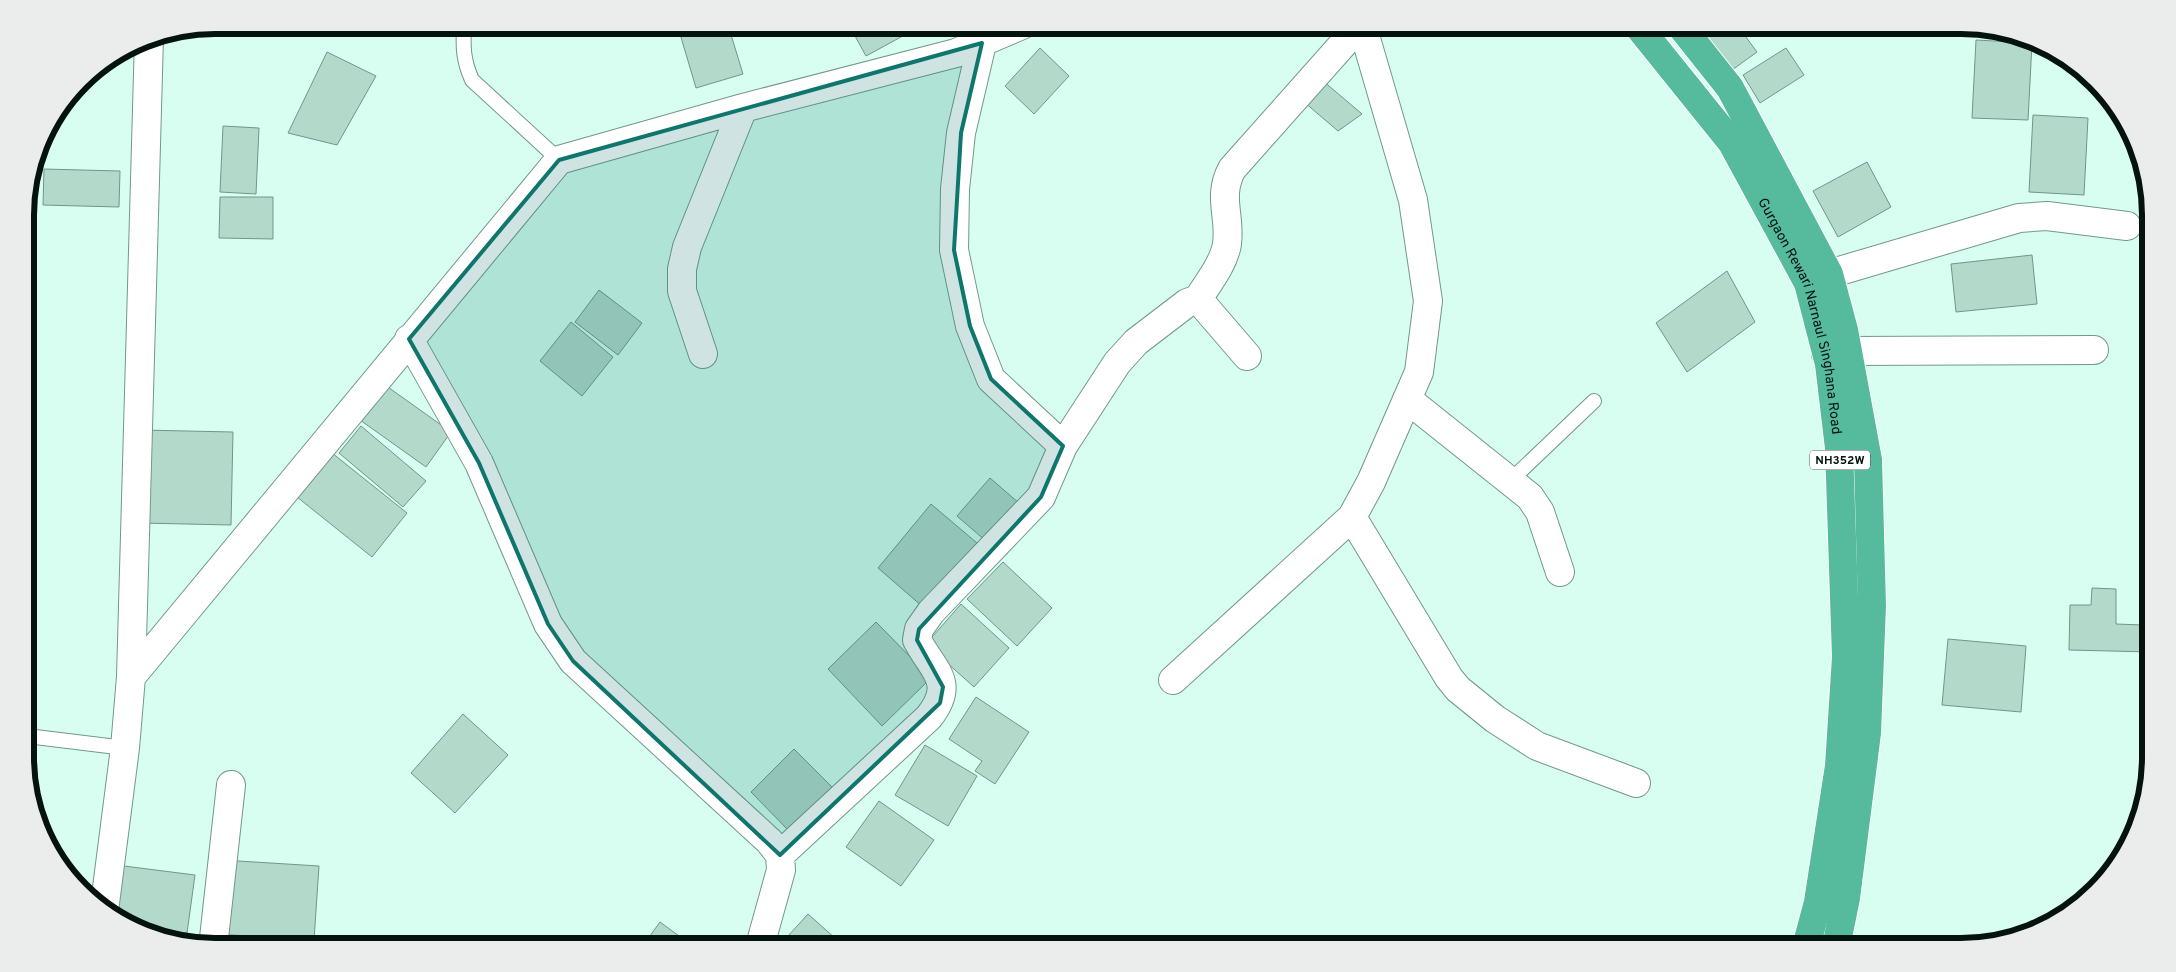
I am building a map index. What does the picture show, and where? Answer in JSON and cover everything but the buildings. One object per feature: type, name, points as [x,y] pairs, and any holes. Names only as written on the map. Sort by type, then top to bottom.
[{"type":"highway","name":"Gurgaon Rewari Narnaul Singhana Road","points":[[1644,34],[1732,143],[1808,283],[1837,352],[1868,460],[1872,606],[1868,733],[1846,898],[1838,938]]},
{"type":"highway","name":"Gurgaon Rewari Narnaul Singhana Road","points":[[1687,34],[1730,88],[1829,274],[1837,352],[1846,657],[1839,766],[1818,902],[1808,938]]},
{"type":"street","points":[[131,676],[559,160],[743,108],[956,53],[980,34]]},
{"type":"street","points":[[980,34],[962,133],[955,189],[954,250],[956,260],[970,326],[991,379],[1063,446]]},
{"type":"street","points":[[780,855],[929,717],[940,703],[943,687],[936,669],[917,640],[919,628],[1041,497],[1063,446],[1117,362],[1136,342],[1188,303],[1198,299],[1223,258],[1227,245],[1223,195],[1226,180],[1232,168],[1353,34]]},
{"type":"street","points":[[1172,680],[1352,517],[1371,482],[1419,372],[1428,301],[1413,200],[1364,34]]},
{"type":"street","points":[[105,901],[125,748],[131,676],[149,46]]},
{"type":"street","points":[[702,354],[682,291],[682,269],[687,247],[743,108]]},
{"type":"street","points":[[1829,274],[2019,218],[2047,216],[2127,226]]},
{"type":"street","points":[[1198,299],[1247,356]]},
{"type":"street","points":[[409,339],[479,463],[548,624],[573,661],[769,841],[780,855],[781,870],[762,938]]},
{"type":"street","points":[[1837,352],[2094,350]]},
{"type":"street","points":[[1407,399],[1530,497],[1540,512],[1560,572]]},
{"type":"street","points":[[1352,517],[1449,678],[1458,689],[1495,719],[1537,746],[1636,783]]},
{"type":"street","points":[[214,938],[231,785]]},
{"type":"lane","points":[[464,34],[465,64],[472,80],[559,160]]},
{"type":"lane","points":[[1510,481],[1594,401]]},
{"type":"lane","points":[[34,737],[125,748]]},
{"type":"highlighted area","points":[[982,43],[961,133],[954,250],[970,326],[991,379],[1063,446],[1041,497],[919,629],[917,640],[943,687],[940,703],[780,855],[573,661],[548,624],[479,463],[409,339],[559,160]]}]
